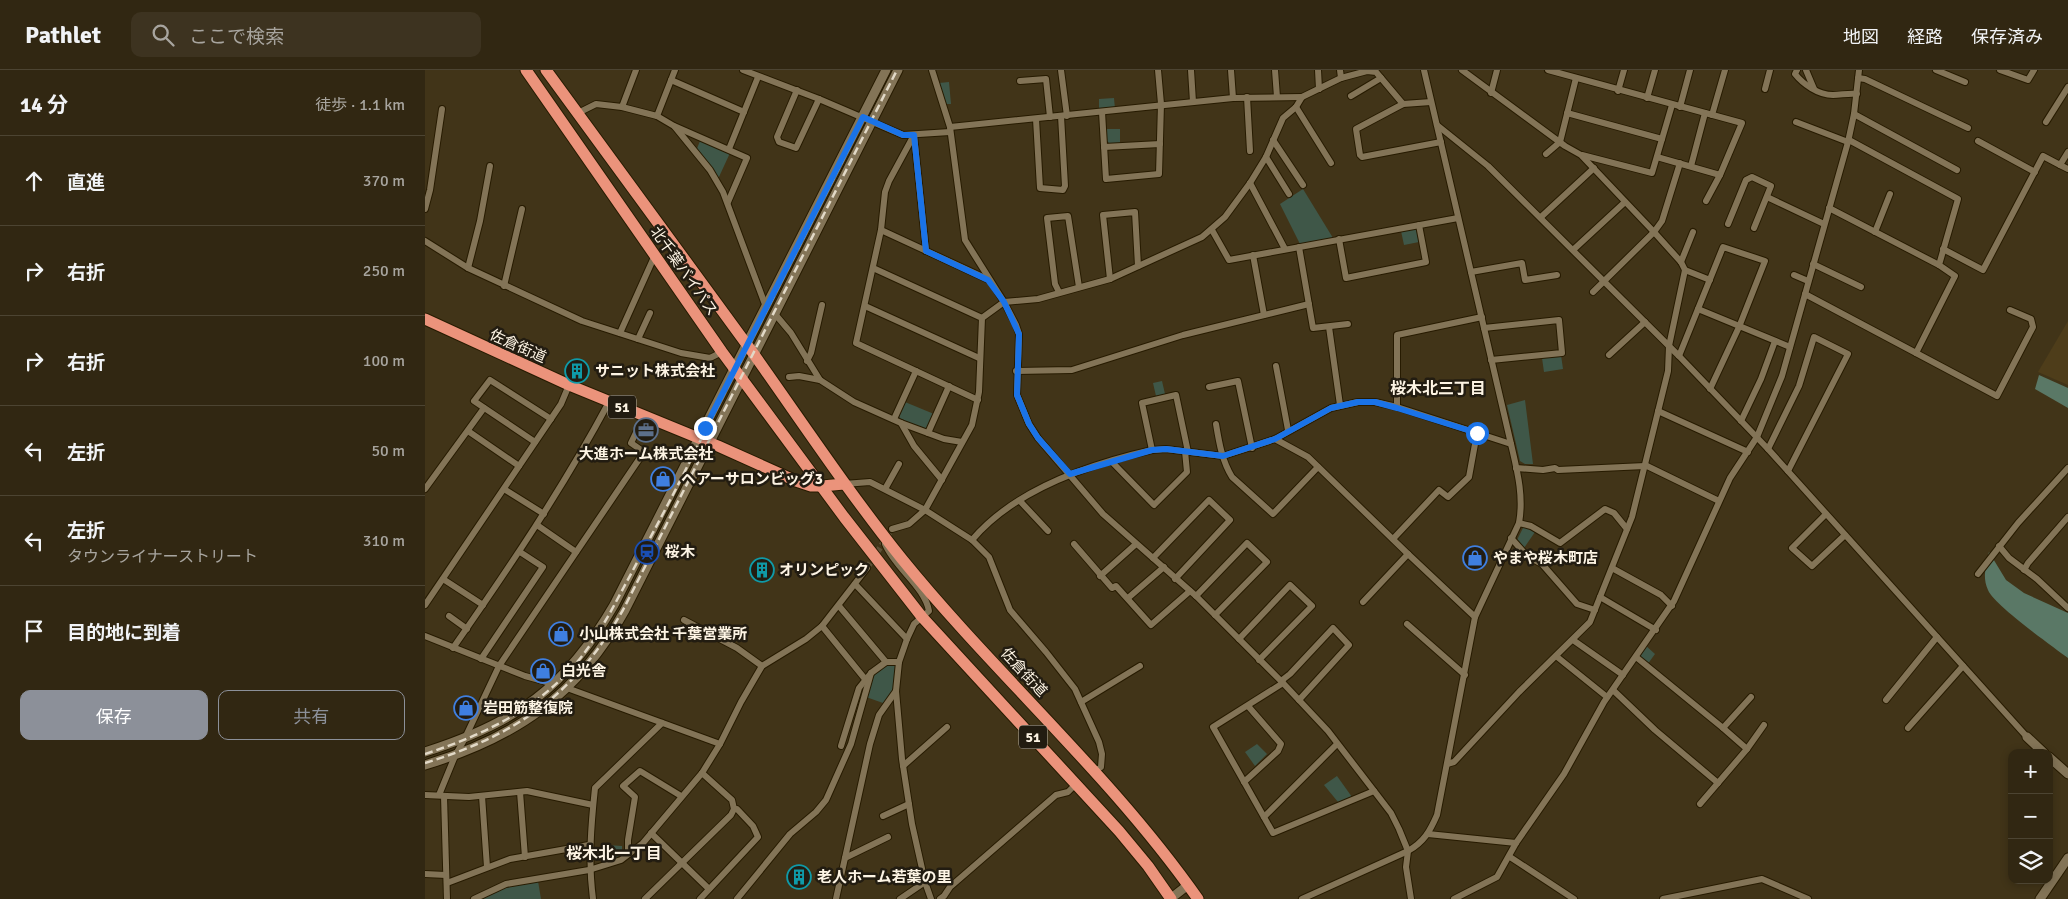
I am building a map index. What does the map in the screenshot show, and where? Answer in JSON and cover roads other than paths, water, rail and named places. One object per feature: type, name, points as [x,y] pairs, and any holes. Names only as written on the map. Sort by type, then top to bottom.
[{"type":"highway","name":"北千葉バイパス","points":[[526,70],[722,352],[822,486]]},
{"type":"highway","name":"北千葉バイパス","points":[[546,70],[747,345],[844,484]]},
{"type":"highway","name":"佐倉街道","points":[[425,319],[569,385],[704,440],[796,481],[822,486],[844,484],[935,598],[1095,770],[1188,885],[1197,899]]},
{"type":"highway","name":"51","points":[[822,486],[922,618],[1077,784],[1131,845],[1171,899]]},
{"type":"street","points":[[622,107],[636,70]]},
{"type":"street","points":[[657,116],[675,70]]},
{"type":"street","points":[[743,70],[797,90],[903,135],[1050,117],[1147,108],[1161,104],[1233,98],[1302,97],[1341,78],[1367,71],[1376,72],[1403,104]]},
{"type":"street","points":[[425,752],[500,723],[524,708],[554,684],[581,656],[601,628],[704,440],[738,373],[747,345],[886,70]]},
{"type":"street","points":[[738,373],[754,355],[898,70]]},
{"type":"street","points":[[932,70],[950,130],[965,240],[988,280],[1004,302],[1019,334],[1016,371],[1017,395],[1029,424],[1038,438],[1103,514],[1196,596],[1282,682],[1337,744],[1391,813],[1408,851],[1406,867],[1411,899]]},
{"type":"street","points":[[1036,119],[1040,188],[1043,190],[1063,190],[1065,186],[1064,116],[1061,70]]},
{"type":"street","points":[[1102,112],[1106,179],[1159,174],[1161,104],[1158,70]]},
{"type":"street","points":[[1191,70],[1193,102]]},
{"type":"street","points":[[1231,70],[1233,98]]},
{"type":"street","points":[[1275,70],[1277,97]]},
{"type":"street","points":[[1318,70],[1319,89]]},
{"type":"street","points":[[1340,70],[1341,78]]},
{"type":"street","points":[[1302,899],[1418,846],[1428,834],[1437,814],[1475,618],[1519,523],[1521,498],[1511,444],[1423,70]]},
{"type":"street","points":[[1447,764],[1454,762],[1590,622],[1632,517],[1668,371],[1669,346],[1685,270],[1681,262],[1654,232],[1581,155],[1559,142],[1491,93],[1471,74],[1462,70]]},
{"type":"street","points":[[1491,93],[1497,70]]},
{"type":"street","points":[[1548,70],[1618,91],[1742,123],[1707,201]]},
{"type":"street","points":[[1618,91],[1624,70]]},
{"type":"street","points":[[1647,98],[1655,70]]},
{"type":"street","points":[[1680,107],[1690,70]]},
{"type":"street","points":[[1712,115],[1725,70]]},
{"type":"street","points":[[1765,88],[1770,70]]},
{"type":"street","points":[[1797,70],[1795,74],[1802,82],[1815,90],[1831,95],[1857,94]]},
{"type":"street","points":[[1806,70],[1815,90]]},
{"type":"street","points":[[1453,899],[1497,877],[1516,843],[1564,774],[1607,697],[1672,606],[1730,478],[1757,437],[1782,376],[1848,141],[1854,114],[1859,70]]},
{"type":"street","points":[[1936,70],[1965,82]]},
{"type":"street","points":[[2000,70],[2028,80],[2034,70]]},
{"type":"street","points":[[729,149],[758,77]]},
{"type":"street","points":[[1351,96],[1381,78]]},
{"type":"street","points":[[1546,154],[1559,142],[1576,78]]},
{"type":"street","points":[[1858,78],[1865,79],[1968,128]]},
{"type":"street","points":[[1020,81],[1046,79],[1050,117]]},
{"type":"street","points":[[671,80],[744,112]]},
{"type":"street","points":[[2046,122],[2068,87]]},
{"type":"street","points":[[797,90],[777,137],[779,142],[796,148],[819,99]]},
{"type":"street","points":[[892,529],[909,524],[925,510],[972,425],[979,392],[982,318],[1004,302],[1038,299],[1110,279],[1187,244],[1212,230],[1225,217],[1250,183],[1265,157],[1283,118],[1296,108],[1302,97]]},
{"type":"street","points":[[1247,98],[1250,151]]},
{"type":"street","points":[[1431,102],[1403,104],[1356,129],[1362,157],[1441,142]]},
{"type":"street","points":[[577,113],[595,104],[622,107],[657,116],[674,126],[747,158],[728,202]]},
{"type":"street","points":[[1581,155],[1652,173],[1672,105]]},
{"type":"street","points":[[1296,108],[1331,164]]},
{"type":"street","points":[[425,209],[430,190],[443,109]]},
{"type":"street","points":[[1567,113],[1662,139]]},
{"type":"street","points":[[1691,166],[1705,113]]},
{"type":"street","points":[[1854,114],[1957,170]]},
{"type":"street","points":[[1796,122],[1848,141],[1958,199],[1939,265]]},
{"type":"street","points":[[1437,125],[1488,166],[1541,217],[1741,420],[2040,749]]},
{"type":"street","points":[[674,126],[709,170],[728,202],[736,230],[766,307]]},
{"type":"street","points":[[914,135],[885,192],[881,230],[856,343],[978,400]]},
{"type":"street","points":[[914,135],[926,251]]},
{"type":"street","points":[[1273,140],[1303,185]]},
{"type":"street","points":[[1978,141],[2035,172]]},
{"type":"street","points":[[1104,147],[1160,144]]},
{"type":"street","points":[[2060,165],[2068,152]]},
{"type":"street","points":[[1943,249],[1983,270],[2043,156],[2068,169]]},
{"type":"street","points":[[1265,157],[1289,194]]},
{"type":"street","points":[[1657,157],[1719,175]]},
{"type":"street","points":[[1593,292],[1654,232],[1662,221],[1680,164]]},
{"type":"street","points":[[468,268],[480,221],[490,166]]},
{"type":"street","points":[[1541,217],[1594,168]]},
{"type":"street","points":[[1728,224],[1746,180],[1752,177],[1771,186],[1754,228]]},
{"type":"street","points":[[1250,183],[1285,249]]},
{"type":"street","points":[[1875,232],[1890,194]]},
{"type":"street","points":[[1767,197],[1824,224]]},
{"type":"street","points":[[1573,250],[1625,202]]},
{"type":"street","points":[[1829,208],[1939,265],[1955,276],[1916,353]]},
{"type":"street","points":[[504,286],[522,209]]},
{"type":"street","points":[[1110,279],[1103,215],[1135,212],[1138,266]]},
{"type":"street","points":[[1059,292],[1055,284],[1047,218],[1068,216],[1079,287]]},
{"type":"street","points":[[1212,230],[1229,260],[1458,218]]},
{"type":"street","points":[[1339,239],[1346,278],[1426,262],[1419,225]]},
{"type":"street","points":[[881,230],[988,280]]},
{"type":"street","points":[[1681,262],[1693,232]]},
{"type":"street","points":[[425,241],[468,268],[583,321],[681,353],[710,358],[722,352]]},
{"type":"street","points":[[1299,247],[1313,328],[1348,324]]},
{"type":"street","points":[[1679,356],[1723,247],[1765,261],[1739,326],[1710,389]]},
{"type":"street","points":[[620,333],[655,255]]},
{"type":"street","points":[[1253,255],[1264,315]]},
{"type":"street","points":[[1471,272],[1521,263],[1525,280],[1557,275]]},
{"type":"street","points":[[1813,264],[1861,287]]},
{"type":"street","points":[[873,268],[982,318]]},
{"type":"street","points":[[1685,270],[1709,280]]},
{"type":"street","points":[[1793,275],[1808,281]]},
{"type":"street","points":[[1805,294],[1997,396],[2033,326],[2031,319],[2010,310]]},
{"type":"street","points":[[1016,371],[1072,370],[1183,335],[1309,304]]},
{"type":"street","points":[[807,361],[811,354],[822,305]]},
{"type":"street","points":[[865,306],[979,358]]},
{"type":"street","points":[[1698,309],[1790,347]]},
{"type":"street","points":[[637,339],[650,313]]},
{"type":"street","points":[[775,314],[791,332],[820,380]]},
{"type":"street","points":[[1397,408],[1397,335],[1482,317]]},
{"type":"street","points":[[1484,328],[1559,320],[1562,353],[1491,360]]},
{"type":"street","points":[[1609,355],[1645,322]]},
{"type":"street","points":[[1329,327],[1340,405]]},
{"type":"street","points":[[1768,449],[1799,386],[1814,337],[1848,354],[1788,471]]},
{"type":"street","points":[[1741,420],[1761,379],[1775,341]]},
{"type":"street","points":[[1276,366],[1288,430]]},
{"type":"street","points":[[894,420],[916,371]]},
{"type":"street","points":[[789,377],[799,376],[820,380],[854,402],[894,420],[944,439],[962,442]]},
{"type":"street","points":[[535,442],[474,401],[491,380],[551,419]]},
{"type":"street","points":[[1209,387],[1237,381],[1252,448]]},
{"type":"street","points":[[425,605],[561,404],[569,385]]},
{"type":"street","points":[[928,433],[949,386]]},
{"type":"street","points":[[1112,462],[1155,505],[1187,472],[1186,452],[1176,395],[1142,403],[1152,450]]},
{"type":"street","points":[[453,648],[520,552],[579,458],[609,402]]},
{"type":"street","points":[[973,540],[990,522],[1020,500],[1070,474],[1152,450],[1166,449],[1223,456],[1275,439],[1321,412],[1340,405],[1375,402],[1511,444]]},
{"type":"street","points":[[425,488],[484,408]]},
{"type":"street","points":[[1658,411],[1748,452]]},
{"type":"street","points":[[447,899],[441,796],[455,756],[499,666],[644,452],[631,443],[644,416]]},
{"type":"street","points":[[901,423],[914,446],[942,480]]},
{"type":"street","points":[[1216,424],[1223,456],[1232,477],[1273,514],[1318,467]]},
{"type":"street","points":[[468,431],[519,466]]},
{"type":"street","points":[[1393,539],[1439,490],[1448,497],[1469,477],[1477,433]]},
{"type":"street","points":[[1275,439],[1308,457],[1475,618]]},
{"type":"street","points":[[425,765],[455,756],[507,733],[533,716],[567,688],[591,662],[612,634],[670,522],[704,440]]},
{"type":"street","points":[[885,489],[899,464]]},
{"type":"street","points":[[1516,468],[1543,470],[1555,468],[1558,470],[1645,465],[1719,501]]},
{"type":"street","points":[[1978,574],[1999,546],[2068,468]]},
{"type":"street","points":[[844,484],[870,482],[885,489],[925,510],[973,540],[989,557],[1010,610],[1075,689],[1099,742],[1102,754],[1101,767],[1095,770]]},
{"type":"street","points":[[503,489],[544,514]]},
{"type":"street","points":[[1020,500],[1048,531]]},
{"type":"street","points":[[1153,558],[1209,500],[1230,520],[1175,578]]},
{"type":"street","points":[[1519,523],[1531,526],[1560,543],[1605,509],[1614,513],[1627,529]]},
{"type":"street","points":[[1826,514],[1792,548],[1812,566],[1845,535]]},
{"type":"street","points":[[2024,570],[2068,517]]},
{"type":"street","points":[[537,525],[576,552]]},
{"type":"street","points":[[878,527],[890,556],[927,601],[929,611],[914,624],[907,639],[899,662],[896,691],[903,766],[909,804],[925,882],[931,899]]},
{"type":"street","points":[[1511,538],[1527,556],[1542,564],[1577,604],[1595,610]]},
{"type":"street","points":[[1196,596],[1247,543],[1267,562],[1215,615]]},
{"type":"street","points":[[1074,544],[1100,576],[1113,588],[1116,586],[1151,625],[1190,591]]},
{"type":"street","points":[[1100,576],[1137,544]]},
{"type":"street","points":[[1999,546],[2009,558],[2068,608]]},
{"type":"street","points":[[481,659],[543,568],[520,552]]},
{"type":"street","points":[[1363,602],[1408,554]]},
{"type":"street","points":[[474,899],[506,884],[589,870],[621,860],[643,843],[702,773],[720,744],[762,666],[806,640],[822,626],[867,568]]},
{"type":"street","points":[[1128,598],[1164,568]]},
{"type":"street","points":[[1611,568],[1661,595],[1672,606]]},
{"type":"street","points":[[443,579],[483,605]]},
{"type":"street","points":[[855,584],[907,639]]},
{"type":"street","points":[[1239,639],[1290,585],[1311,606],[1259,660]]},
{"type":"street","points":[[1600,597],[1656,630]]},
{"type":"street","points":[[839,606],[886,662]]},
{"type":"street","points":[[449,616],[467,629]]},
{"type":"street","points":[[684,620],[737,648],[762,666]]},
{"type":"street","points":[[1407,624],[1465,675]]},
{"type":"street","points":[[822,626],[865,679]]},
{"type":"street","points":[[1299,700],[1349,645],[1333,628],[1282,682],[1248,706],[1213,727],[1273,833],[1374,791]]},
{"type":"street","points":[[425,636],[499,666],[554,684]]},
{"type":"street","points":[[1886,700],[1937,637]]},
{"type":"street","points":[[1573,640],[1623,675]]},
{"type":"street","points":[[1556,656],[1607,697]]},
{"type":"street","points":[[1636,658],[1747,749]]},
{"type":"street","points":[[841,746],[859,688],[865,679],[886,662],[899,662]]},
{"type":"street","points":[[1081,702],[1140,666]]},
{"type":"street","points":[[1908,728],[1963,666]]},
{"type":"street","points":[[737,899],[790,834],[816,812],[826,800],[851,744],[871,673]]},
{"type":"street","points":[[567,688],[720,744]]},
{"type":"street","points":[[1613,690],[1655,730],[1718,784]]},
{"type":"street","points":[[836,899],[870,744],[879,715],[896,691]]},
{"type":"street","points":[[1723,728],[1751,697]]},
{"type":"street","points":[[1244,782],[1278,751],[1281,744],[1248,706]]},
{"type":"street","points":[[593,899],[589,870],[589,844],[595,788],[662,723]]},
{"type":"street","points":[[1700,804],[1747,749],[1764,725]]},
{"type":"street","points":[[903,766],[947,727]]},
{"type":"street","points":[[1264,817],[1337,744]]},
{"type":"street","points":[[2053,761],[2068,774]]},
{"type":"street","points":[[628,854],[627,840],[635,797],[623,786],[640,771],[681,796]]},
{"type":"street","points":[[645,899],[731,815],[734,808],[733,800],[702,773]]},
{"type":"street","points":[[940,899],[945,896],[950,887],[1056,795],[1068,792],[1077,784]]},
{"type":"street","points":[[425,795],[482,796],[527,791],[593,806]]},
{"type":"street","points":[[520,792],[525,857]]},
{"type":"street","points":[[482,796],[487,867]]},
{"type":"street","points":[[883,816],[909,804]]},
{"type":"street","points":[[700,899],[758,837],[753,826],[737,808],[734,808]]},
{"type":"street","points":[[651,833],[709,889]]},
{"type":"street","points":[[1428,834],[1516,843]]},
{"type":"street","points":[[845,858],[888,838]]},
{"type":"street","points":[[447,883],[510,859],[589,844]]},
{"type":"street","points":[[1509,856],[1575,899]]},
{"type":"street","points":[[2040,899],[2068,858]]},
{"type":"street","points":[[425,874],[446,875]]},
{"type":"street","points":[[1663,899],[1686,897],[1762,879],[1808,899]]},
{"type":"street","points":[[900,899],[925,882]]},
{"type":"street","points":[[1171,899],[1188,885]]},
{"type":"street","points":[[1789,891],[1792,899]]},
{"type":"tunnel","points":[[867,568],[892,529]]},
{"type":"railway","points":[[425,763],[488,739],[540,708],[564,688],[604,640],[623,610],[897,70]]},
{"type":"railway","points":[[425,754],[466,739],[522,710],[556,684],[572,668],[598,634],[672,496],[857,132]]},
{"type":"place","name":"サニット株式会社","points":[[577,371]]},
{"type":"place","name":"大進ホーム株式会社","points":[[646,430]]},
{"type":"place","name":"ヘアーサロンビッグ3","points":[[663,479]]},
{"type":"place","name":"桜木","points":[[647,552]]},
{"type":"place","name":"やまや桜木町店","points":[[1475,558]]},
{"type":"place","name":"オリンピック","points":[[762,570]]},
{"type":"place","name":"小山株式会社 千葉営業所","points":[[561,634]]},
{"type":"place","name":"白光舎","points":[[543,671]]},
{"type":"place","name":"岩田筋整復院","points":[[466,708]]},
{"type":"place","name":"老人ホーム若葉の里","points":[[799,877]]},
{"type":"district","name":"桜木北三丁目","points":[[1438,389]]},
{"type":"district","name":"桜木北一丁目","points":[[614,854]]}]
